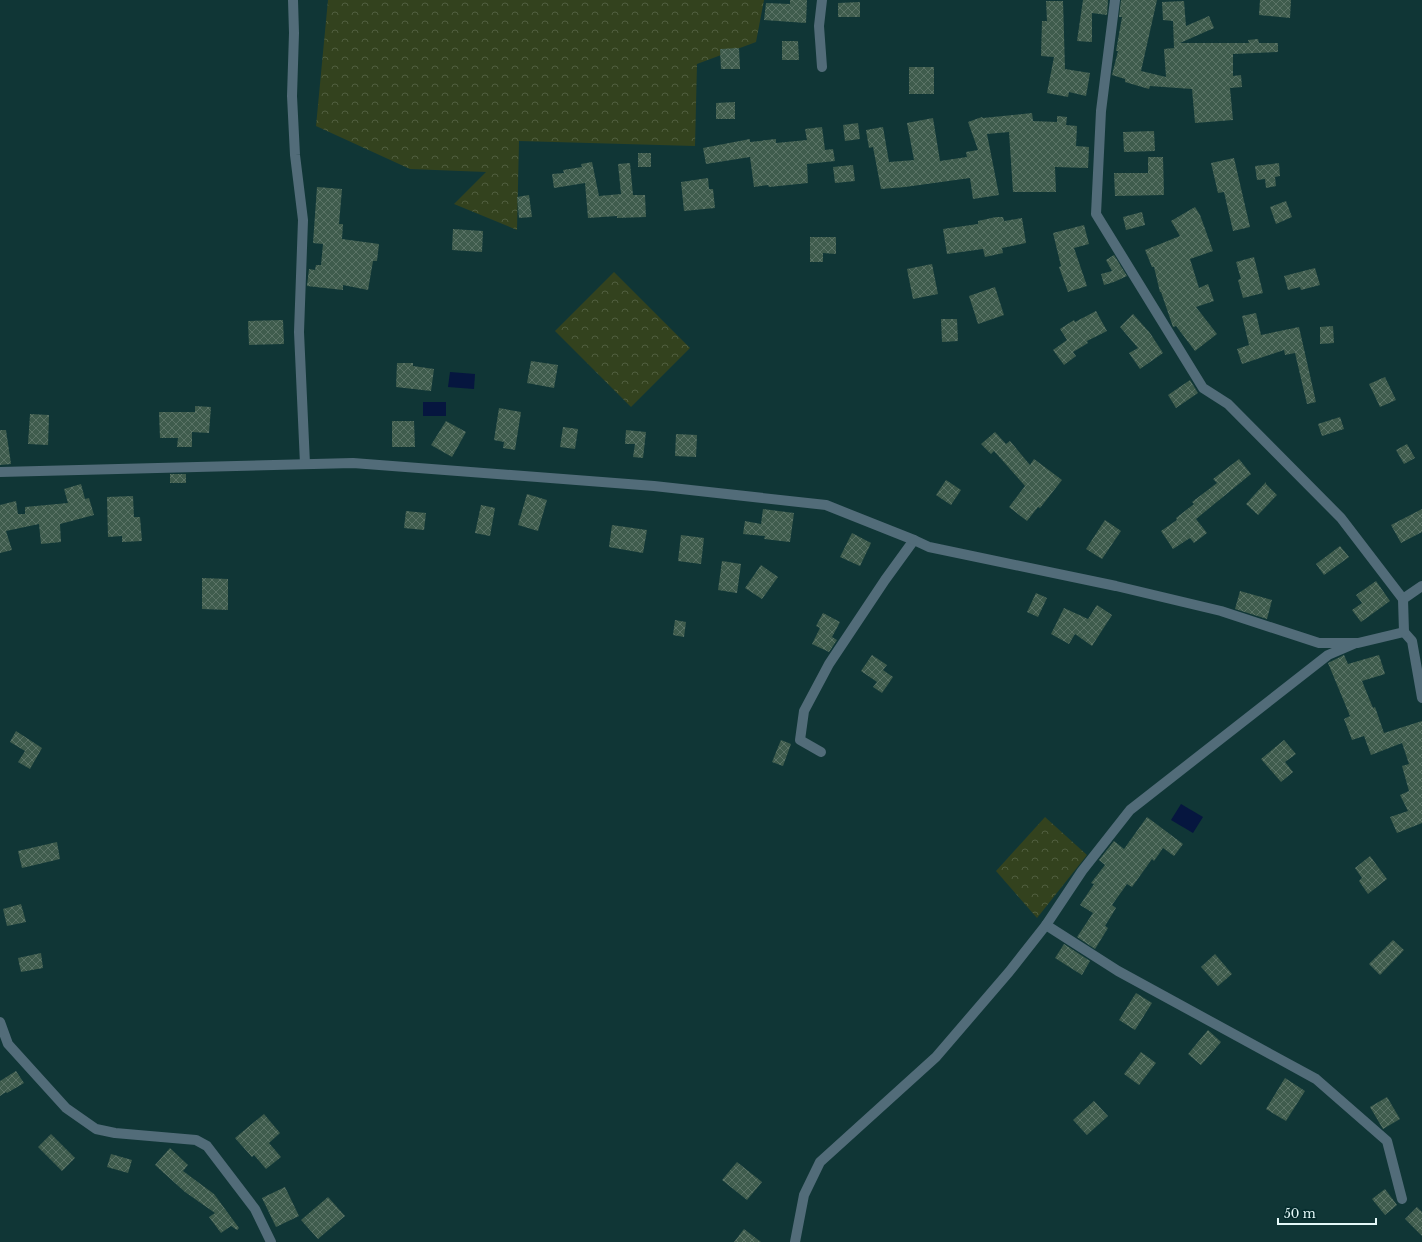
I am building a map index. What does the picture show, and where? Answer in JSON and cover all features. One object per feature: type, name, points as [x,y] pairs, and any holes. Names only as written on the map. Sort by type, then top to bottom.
[{"type":"street","points":[[293,0],[294,33],[292,96],[295,155],[303,220],[299,332],[305,464]]},
{"type":"street","points":[[822,0],[819,26],[822,67]]},
{"type":"street","points":[[1115,0],[1101,111],[1096,214],[1203,388],[1228,404],[1341,518],[1404,599],[1404,632],[1412,640],[1422,698]]},
{"type":"street","points":[[0,472],[353,463],[630,484],[826,505],[929,547],[1116,586],[1221,612],[1319,643],[1358,643]]},
{"type":"street","points":[[821,752],[800,740],[804,710],[829,664],[885,580],[914,540]]},
{"type":"street","points":[[1404,599],[1422,586]]},
{"type":"street","points":[[795,1242],[804,1195],[820,1162],[936,1057],[1046,925],[1082,871],[1130,810],[1328,655],[1358,643],[1404,632]]},
{"type":"street","points":[[1046,925],[1118,971],[1316,1079],[1387,1141],[1402,1199]]},
{"type":"street","points":[[0,1022],[8,1044],[66,1108],[96,1129],[115,1133],[196,1140],[207,1146],[255,1209],[271,1242]]},
{"type":"green space","points":[[328,0],[764,0],[756,42],[697,64],[695,146],[519,141],[517,230],[454,204],[486,172],[410,169],[316,126]]},
{"type":"green space","points":[[614,272],[690,348],[631,407],[555,331]]},
{"type":"green space","points":[[1045,817],[1087,855],[1037,918],[996,871]]},
{"type":"water","points":[[450,372],[475,374],[474,389],[448,387]]},
{"type":"water","points":[[423,402],[446,402],[446,416],[423,416]]},
{"type":"water","points":[[1181,804],[1203,817],[1193,833],[1171,820]]},
{"type":"building","points":[[790,0],[807,0],[806,23],[764,20],[766,3],[790,4]]},
{"type":"building","points":[[1083,0],[1108,0],[1107,15],[1092,13],[1092,42],[1077,41]]},
{"type":"building","points":[[1121,0],[1157,0],[1141,71],[1166,77],[1164,49],[1174,48],[1173,21],[1163,20],[1162,2],[1184,1],[1186,26],[1209,16],[1214,28],[1180,43],[1249,43],[1248,40],[1258,39],[1259,43],[1278,43],[1278,52],[1233,54],[1233,76],[1241,75],[1242,87],[1230,88],[1233,120],[1195,123],[1192,89],[1150,86],[1149,89],[1125,82],[1125,79],[1112,75],[1118,51],[1116,51],[1122,17],[1119,17]]},
{"type":"building","points":[[1260,0],[1291,0],[1290,18],[1259,15]]},
{"type":"building","points":[[1046,1],[1063,1],[1065,69],[1090,73],[1086,96],[1069,92],[1068,97],[1047,93],[1054,57],[1041,56],[1042,21],[1047,21]]},
{"type":"building","points":[[860,2],[860,17],[838,17],[838,3]]},
{"type":"building","points":[[782,41],[798,41],[799,60],[782,60]]},
{"type":"building","points":[[739,48],[740,69],[721,69],[720,49]]},
{"type":"building","points":[[909,67],[934,67],[934,94],[909,94]]},
{"type":"building","points":[[735,102],[735,119],[716,119],[716,103]]},
{"type":"building","points":[[1032,113],[1033,121],[1057,122],[1057,116],[1067,117],[1066,125],[1077,126],[1076,146],[1089,147],[1088,168],[1055,167],[1056,192],[1013,192],[1009,132],[987,134],[999,195],[973,199],[970,178],[881,189],[873,147],[869,148],[866,130],[883,127],[889,162],[914,160],[907,123],[933,118],[940,161],[967,157],[966,152],[978,150],[968,122],[982,117]]},
{"type":"building","points":[[858,123],[860,139],[845,141],[843,125]]},
{"type":"building","points":[[822,127],[825,150],[833,149],[835,161],[807,164],[808,183],[754,187],[750,157],[706,164],[703,148],[750,139],[750,142],[776,139],[776,143],[807,140],[805,129]]},
{"type":"building","points":[[1154,131],[1155,151],[1124,152],[1123,132]]},
{"type":"building","points":[[638,153],[651,153],[651,167],[638,167]]},
{"type":"building","points":[[1148,157],[1163,157],[1164,195],[1115,196],[1114,173],[1148,173]]},
{"type":"building","points":[[1234,158],[1250,227],[1233,231],[1224,192],[1218,193],[1211,163]]},
{"type":"building","points":[[592,162],[599,196],[621,194],[618,164],[630,163],[633,195],[645,195],[646,217],[617,218],[617,216],[588,218],[585,183],[554,188],[552,174],[564,173],[563,170],[582,167],[581,164]]},
{"type":"building","points":[[1279,163],[1280,176],[1275,177],[1276,186],[1266,188],[1265,179],[1257,180],[1255,166]]},
{"type":"building","points":[[853,165],[855,181],[835,183],[833,167]]},
{"type":"building","points":[[708,178],[709,189],[713,189],[715,208],[684,211],[681,182]]},
{"type":"building","points":[[317,187],[342,189],[339,224],[343,224],[342,239],[379,244],[377,261],[373,261],[368,290],[343,285],[343,290],[307,286],[309,269],[315,270],[316,265],[321,265],[323,244],[313,243]]},
{"type":"building","points":[[529,195],[532,217],[519,218],[517,197]]},
{"type":"building","points":[[1286,201],[1292,217],[1276,224],[1270,207]]},
{"type":"building","points":[[1195,207],[1200,215],[1213,251],[1190,259],[1199,288],[1208,284],[1214,301],[1196,307],[1217,334],[1195,351],[1176,326],[1173,327],[1160,292],[1154,267],[1152,267],[1145,250],[1180,236],[1171,221]]},
{"type":"building","points":[[1142,212],[1145,225],[1126,230],[1123,217]]},
{"type":"building","points":[[1003,217],[1004,221],[1022,218],[1026,243],[1002,248],[1003,253],[985,257],[983,249],[947,254],[943,229],[978,224],[978,221]]},
{"type":"building","points":[[1084,225],[1089,244],[1074,248],[1087,286],[1068,292],[1059,267],[1061,266],[1053,233]]},
{"type":"building","points":[[453,229],[483,231],[482,252],[452,250]]},
{"type":"building","points":[[810,237],[836,237],[836,254],[823,253],[823,262],[810,262]]},
{"type":"building","points":[[1114,255],[1127,276],[1104,285],[1101,274],[1112,271],[1106,260]]},
{"type":"building","points":[[1254,257],[1263,293],[1243,298],[1238,280],[1241,279],[1236,262]]},
{"type":"building","points":[[932,264],[938,294],[913,299],[907,269]]},
{"type":"building","points":[[1315,268],[1320,285],[1301,290],[1300,287],[1288,290],[1284,276]]},
{"type":"building","points":[[995,287],[1004,315],[978,324],[969,296]]},
{"type":"building","points":[[1096,311],[1107,331],[1087,341],[1088,343],[1073,352],[1076,356],[1064,365],[1053,350],[1067,340],[1060,329],[1074,320],[1075,322]]},
{"type":"building","points":[[1256,313],[1261,335],[1299,327],[1316,402],[1307,404],[1295,353],[1285,355],[1284,350],[1242,364],[1237,349],[1249,345],[1242,316]]},
{"type":"building","points":[[1133,314],[1150,333],[1163,353],[1140,369],[1129,353],[1138,348],[1120,327]]},
{"type":"building","points":[[941,319],[957,319],[958,341],[942,342]]},
{"type":"building","points":[[283,320],[284,344],[249,345],[248,321]]},
{"type":"building","points":[[1333,326],[1334,343],[1320,344],[1320,327]]},
{"type":"building","points":[[531,361],[558,365],[554,388],[527,383]]},
{"type":"building","points":[[397,363],[413,363],[413,366],[434,369],[431,391],[396,387]]},
{"type":"building","points":[[1385,377],[1396,400],[1380,407],[1369,384]]},
{"type":"building","points":[[1190,380],[1198,393],[1176,408],[1168,395]]},
{"type":"building","points":[[195,406],[211,407],[209,433],[192,432],[192,447],[177,447],[178,438],[160,438],[159,412],[195,412]]},
{"type":"building","points":[[499,408],[521,412],[515,450],[503,448],[504,442],[494,440]]},
{"type":"building","points":[[30,414],[49,415],[48,445],[28,444]]},
{"type":"building","points":[[1340,417],[1344,429],[1322,436],[1318,424]]},
{"type":"building","points":[[392,421],[414,421],[415,447],[392,447]]},
{"type":"building","points":[[446,421],[466,432],[452,457],[431,445]]},
{"type":"building","points":[[563,427],[578,429],[575,449],[560,447]]},
{"type":"building","points":[[0,430],[6,430],[11,464],[0,465]]},
{"type":"building","points":[[626,430],[646,432],[643,458],[633,457],[635,444],[625,444]]},
{"type":"building","points":[[995,432],[1006,444],[1010,441],[1030,465],[1034,459],[1062,480],[1040,508],[1038,507],[1027,521],[1009,507],[1025,486],[994,451],[991,454],[981,444]]},
{"type":"building","points":[[676,434],[697,435],[696,457],[675,456]]},
{"type":"building","points":[[1407,444],[1415,458],[1404,464],[1396,450]]},
{"type":"building","points":[[1239,459],[1251,474],[1196,519],[1207,533],[1194,543],[1190,538],[1173,549],[1161,531],[1177,520],[1176,518],[1194,504],[1192,502],[1217,483],[1213,479]]},
{"type":"building","points":[[170,474],[186,474],[186,483],[170,483]]},
{"type":"building","points":[[946,480],[961,490],[951,505],[936,495]]},
{"type":"building","points":[[1266,482],[1266,484],[1277,495],[1258,515],[1246,504]]},
{"type":"building","points":[[81,484],[85,499],[89,498],[94,515],[60,524],[61,542],[41,544],[39,524],[6,531],[12,550],[0,553],[0,505],[16,501],[18,514],[25,514],[25,507],[68,503],[64,489]]},
{"type":"building","points":[[527,494],[547,500],[538,531],[518,525]]},
{"type":"building","points":[[133,496],[134,517],[140,517],[142,541],[122,542],[122,536],[108,537],[107,497]]},
{"type":"building","points":[[481,505],[495,508],[490,536],[475,533]]},
{"type":"building","points":[[763,509],[794,513],[790,542],[764,539],[765,536],[743,534],[745,521],[761,524]]},
{"type":"building","points":[[1422,509],[1422,532],[1401,543],[1391,525]]},
{"type":"building","points":[[406,511],[426,513],[424,530],[404,528]]},
{"type":"building","points":[[1105,520],[1121,531],[1102,559],[1086,549]]},
{"type":"building","points":[[612,525],[647,530],[643,553],[609,547]]},
{"type":"building","points":[[852,533],[871,543],[860,566],[840,557]]},
{"type":"building","points":[[681,535],[704,538],[701,564],[678,561]]},
{"type":"building","points":[[1340,546],[1349,557],[1324,575],[1316,564]]},
{"type":"building","points":[[722,561],[741,564],[737,593],[718,590]]},
{"type":"building","points":[[761,565],[778,577],[762,599],[745,588]]},
{"type":"building","points":[[202,578],[228,579],[228,610],[202,609]]},
{"type":"building","points":[[1376,581],[1390,601],[1361,622],[1352,610],[1362,603],[1356,595]]},
{"type":"building","points":[[1240,591],[1272,600],[1267,619],[1235,609]]},
{"type":"building","points":[[1036,593],[1047,598],[1038,617],[1027,612]]},
{"type":"building","points":[[1097,605],[1112,615],[1092,646],[1075,634],[1069,644],[1051,634],[1064,608],[1088,619]]},
{"type":"building","points":[[823,613],[840,622],[832,637],[837,640],[829,652],[812,644],[820,628],[816,626]]},
{"type":"building","points":[[675,620],[686,622],[684,637],[673,635]]},
{"type":"building","points":[[872,655],[887,665],[883,670],[893,677],[882,693],[873,687],[877,682],[861,671]]},
{"type":"building","points":[[1344,655],[1348,664],[1379,655],[1385,674],[1362,681],[1373,708],[1375,707],[1384,733],[1422,721],[1422,823],[1397,833],[1390,817],[1408,811],[1400,795],[1409,791],[1402,766],[1409,764],[1402,743],[1371,755],[1364,736],[1352,740],[1344,719],[1350,716],[1328,663]]},
{"type":"building","points":[[16,731],[42,748],[30,769],[18,762],[25,751],[10,742]]},
{"type":"building","points":[[781,740],[791,744],[783,766],[772,762]]},
{"type":"building","points":[[1284,740],[1296,754],[1285,762],[1293,772],[1281,782],[1261,759]]},
{"type":"building","points":[[1147,817],[1183,844],[1174,856],[1163,848],[1154,861],[1152,859],[1132,887],[1127,884],[1112,905],[1116,908],[1105,926],[1108,928],[1095,949],[1077,937],[1093,913],[1080,905],[1094,884],[1091,883],[1105,865],[1099,860],[1114,841],[1124,849]]},
{"type":"building","points":[[57,842],[60,859],[22,868],[18,851]]},
{"type":"building","points":[[1370,856],[1387,879],[1368,894],[1359,881],[1362,878],[1355,868]]},
{"type":"building","points":[[21,904],[26,922],[7,926],[3,909]]},
{"type":"building","points":[[1393,940],[1404,950],[1380,975],[1369,964]]},
{"type":"building","points":[[1064,944],[1090,961],[1082,975],[1055,958]]},
{"type":"building","points":[[41,953],[43,968],[21,972],[18,958]]},
{"type":"building","points":[[1215,954],[1232,974],[1218,986],[1201,967]]},
{"type":"building","points":[[1136,993],[1152,1003],[1135,1030],[1119,1020]]},
{"type":"building","points":[[1208,1030],[1221,1042],[1201,1065],[1188,1054]]},
{"type":"building","points":[[1141,1052],[1156,1063],[1139,1085],[1124,1074]]},
{"type":"building","points":[[16,1071],[24,1083],[0,1096],[0,1081]]},
{"type":"building","points":[[1285,1078],[1305,1091],[1286,1121],[1266,1109]]},
{"type":"building","points":[[1387,1097],[1400,1119],[1383,1129],[1370,1107]]},
{"type":"building","points":[[1094,1101],[1108,1116],[1087,1135],[1073,1120]]},
{"type":"building","points":[[264,1114],[280,1133],[269,1143],[281,1157],[266,1169],[254,1155],[252,1157],[235,1138]]},
{"type":"building","points":[[51,1134],[75,1158],[62,1171],[38,1147]]},
{"type":"building","points":[[170,1148],[188,1165],[183,1171],[214,1194],[239,1228],[237,1230],[231,1226],[221,1233],[209,1217],[215,1213],[185,1192],[155,1165]]},
{"type":"building","points":[[111,1154],[132,1160],[128,1173],[107,1167]]},
{"type":"building","points":[[737,1162],[762,1182],[747,1200],[722,1180]]},
{"type":"building","points":[[285,1187],[299,1216],[276,1227],[262,1198]]},
{"type":"building","points":[[1385,1189],[1397,1205],[1385,1215],[1372,1199]]},
{"type":"building","points":[[328,1197],[345,1216],[318,1239],[301,1220]]},
{"type":"building","points":[[1417,1207],[1422,1212],[1422,1236],[1405,1219]]},
{"type":"building","points":[[744,1229],[761,1242],[734,1242]]}]
